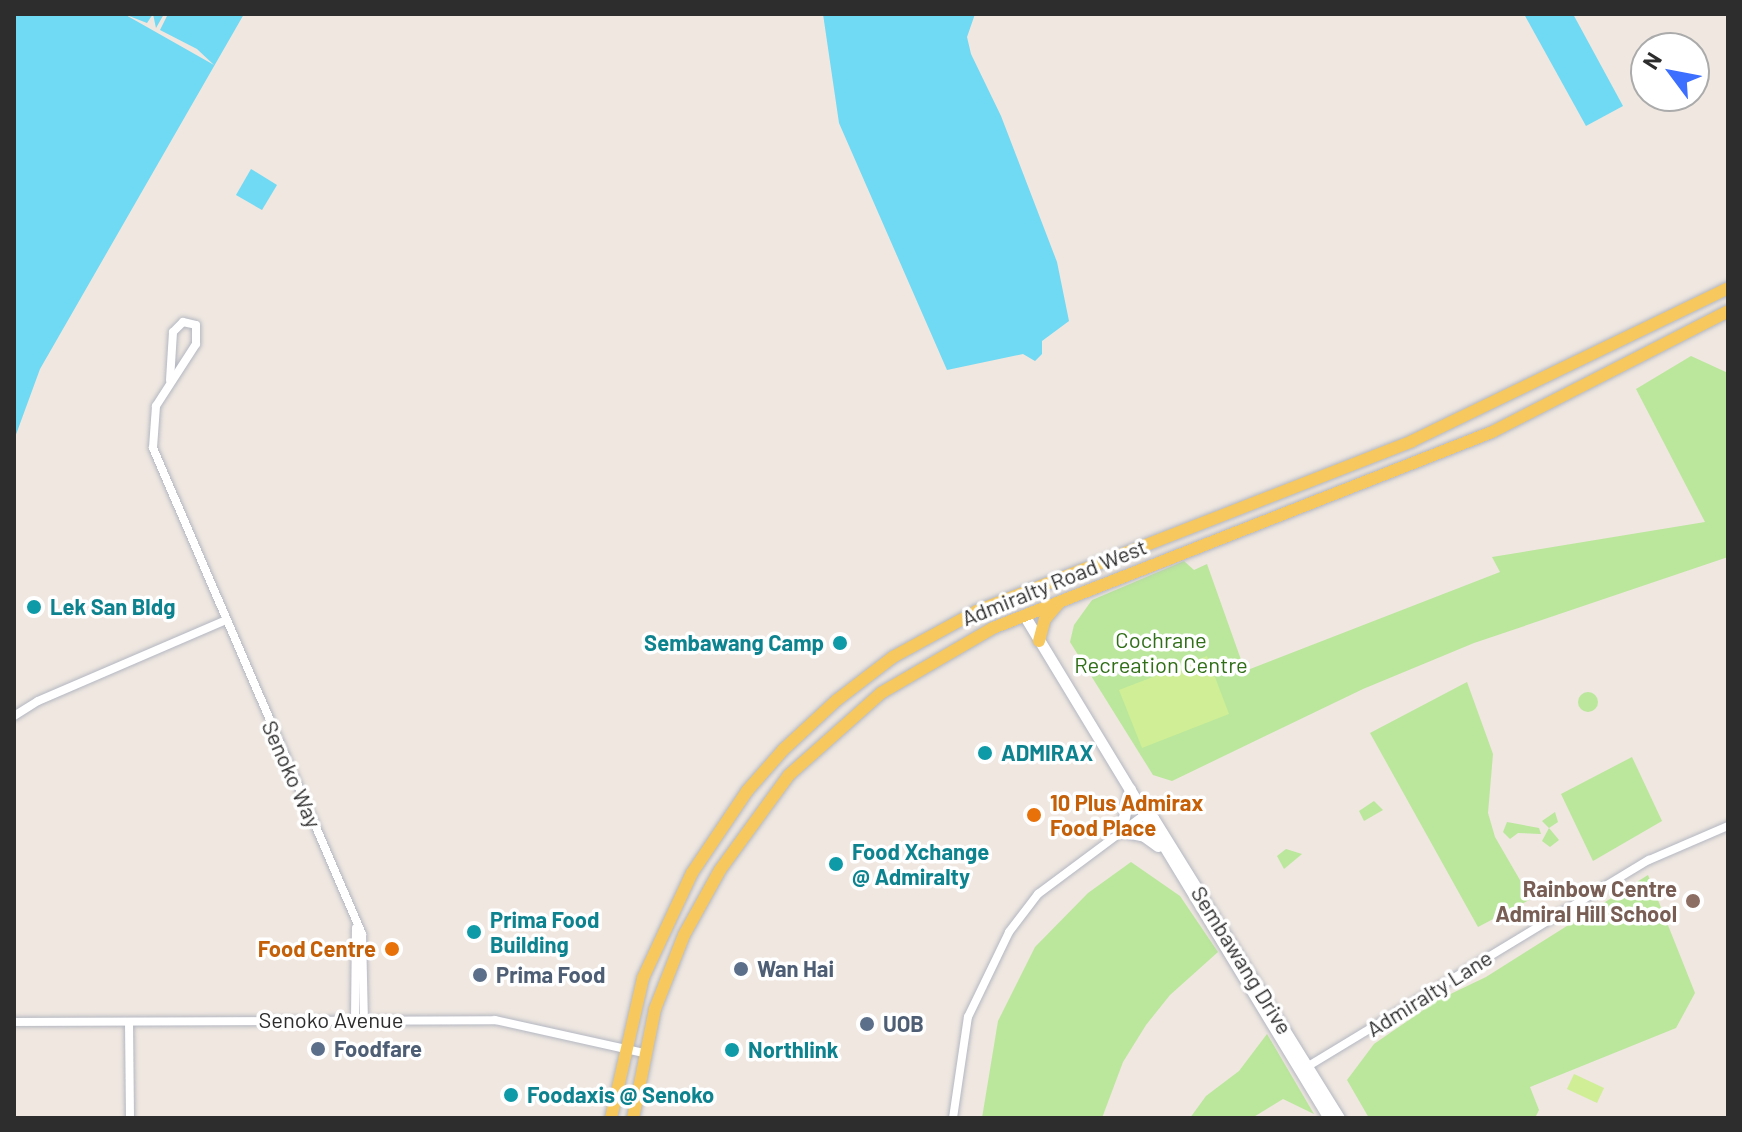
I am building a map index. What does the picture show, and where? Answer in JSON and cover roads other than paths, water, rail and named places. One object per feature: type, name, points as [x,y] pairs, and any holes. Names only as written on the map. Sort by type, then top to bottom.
[{"type":"main road","name":"Admiralty Road West","points":[[611,1118],[624,1047],[668,916],[747,791],[812,721],[893,657],[994,604],[1412,441],[1728,288]]},
{"type":"main road","points":[[1692,307],[1702,317],[1728,311]]},
{"type":"main road","name":"Admiralty Road West","points":[[633,1118],[644,1053],[668,975],[702,901],[736,844],[789,775],[847,720],[907,675],[1064,598],[1492,432],[1728,311]]},
{"type":"main road","points":[[1039,641],[1045,619],[1064,598]]},
{"type":"main road","points":[[994,604],[1015,605],[1024,615]]},
{"type":"main road","name":"Sembawang Drive","points":[[1024,615],[1304,1068],[1329,1118]]},
{"type":"main road","points":[[1130,789],[1121,831],[1144,836],[1162,849]]},
{"type":"main road","name":"Sembawang Drive","points":[[1144,811],[1162,849],[1339,1118]]},
{"type":"street","name":"Senoko Way","points":[[170,380],[173,332],[183,322],[196,325],[196,344],[170,380],[151,424],[153,448],[224,621],[348,897],[356,928],[360,1019]]},
{"type":"street","points":[[14,716],[38,701],[224,621]]},
{"type":"street","points":[[953,1118],[966,1025],[1000,945],[1038,894],[1144,811]]},
{"type":"street","name":"Admiralty Lane","points":[[1304,1068],[1649,860],[1728,826]]},
{"type":"street","name":"Senoko Avenue","points":[[14,1022],[509,1021],[644,1053]]},
{"type":"street","points":[[129,1022],[130,1118]]},
{"type":"water","points":[[14,14],[244,14],[40,369],[14,440]]},
{"type":"water","points":[[823,14],[975,14],[967,37],[971,54],[1001,116],[1057,262],[1069,321],[1042,341],[1042,354],[1035,361],[1023,354],[947,370],[839,123]]},
{"type":"water","points":[[1524,14],[1573,14],[1623,106],[1586,126]]},
{"type":"water","points":[[251,169],[277,185],[262,210],[236,195]]},
{"type":"place","name":"Lek San Bldg","points":[[34,607]]},
{"type":"place","name":"Sembawang Camp","points":[[840,643]]},
{"type":"place","name":"ADMIRAX","points":[[985,753]]},
{"type":"place","name":"10 Plus Admirax Food Place","points":[[1034,815]]},
{"type":"place","name":"Food Xchange @ Admiralty","points":[[836,864]]},
{"type":"place","name":"Rainbow Centre Admiral Hill School","points":[[1693,901]]},
{"type":"place","name":"Prima Food Building","points":[[474,932]]},
{"type":"place","name":"Food Centre","points":[[392,949]]},
{"type":"place","name":"Wan Hai","points":[[741,969]]},
{"type":"place","name":"Prima Food","points":[[480,975]]},
{"type":"place","name":"UOB","points":[[867,1024]]},
{"type":"place","name":"Foodfare","points":[[318,1049]]},
{"type":"place","name":"Northlink","points":[[732,1050]]},
{"type":"place","name":"Foodaxis @ Senoko","points":[[511,1095]]},
{"type":"park label","name":"Cochrane Recreation Centre","points":[[1161,652]]}]
